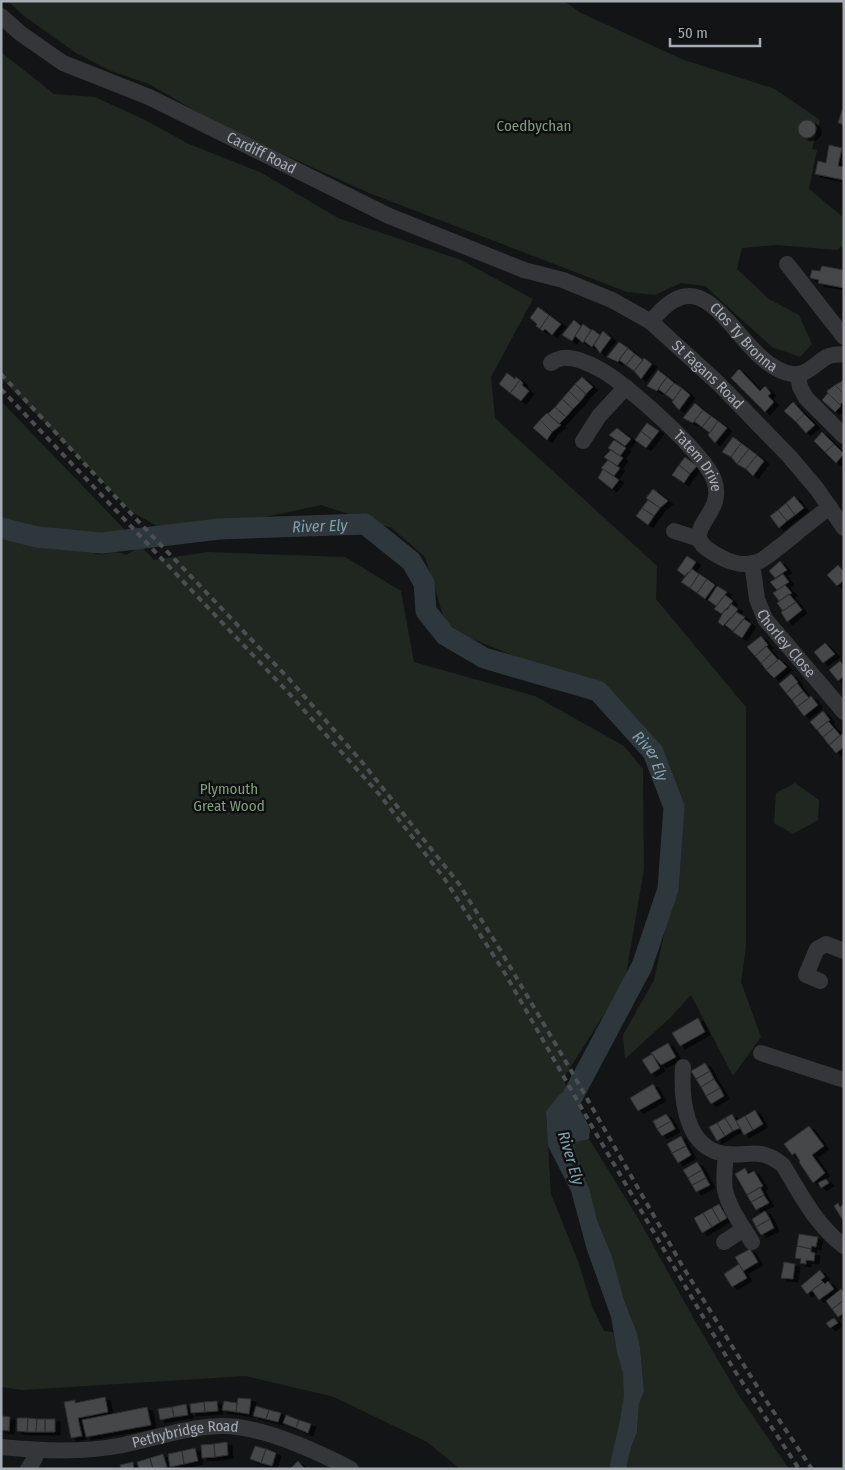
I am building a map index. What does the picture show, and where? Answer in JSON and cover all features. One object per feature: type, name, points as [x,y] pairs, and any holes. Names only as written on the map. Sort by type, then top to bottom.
[{"type":"street","name":"Cardiff Road","points":[[1,16],[20,33],[63,63],[149,97],[389,216],[524,270],[532,271]]},
{"type":"street","points":[[787,264],[844,336]]},
{"type":"street","name":"St Fagans Road","points":[[532,271],[563,280],[612,300],[651,322],[691,357],[789,456],[830,507],[844,528]]},
{"type":"street","name":"Clos Ty Bronna","points":[[651,322],[666,304],[678,297],[692,295],[708,302],[778,370],[798,374],[809,370],[827,356],[844,354]]},
{"type":"street","name":"Tatem Drive","points":[[551,363],[562,358],[587,363],[607,373],[626,387],[706,465],[712,473],[716,487],[715,502],[700,532],[699,539]]},
{"type":"street","points":[[798,374],[800,387],[806,398],[844,436]]},
{"type":"street","points":[[583,441],[599,416],[626,387]]},
{"type":"street","points":[[674,531],[699,539],[703,546],[722,558],[743,564],[752,564],[766,557],[830,507]]},
{"type":"street","name":"Chorley Close","points":[[752,564],[757,599],[765,620],[844,712]]},
{"type":"street","points":[[820,981],[806,975],[817,948],[826,944],[844,951]]},
{"type":"street","points":[[761,1053],[844,1080]]},
{"type":"street","points":[[683,1067],[684,1102],[693,1132],[701,1143],[714,1151],[726,1154],[756,1153],[767,1155],[779,1162],[783,1165],[823,1228],[844,1246]]},
{"type":"street","points":[[724,1242],[748,1236],[725,1190],[726,1154]]},
{"type":"street","name":"Pethybridge Road","points":[[1,1447],[35,1450],[84,1450],[123,1445],[201,1428],[222,1426],[241,1428],[267,1435],[306,1448],[332,1464],[351,1469]]},
{"type":"street","points":[[28,1469],[35,1458],[35,1450]]},
{"type":"green space","name":"Coedbychan","points":[[8,1],[564,1],[581,13],[684,60],[775,89],[820,120],[812,149],[817,150],[809,189],[844,218],[844,245],[837,250],[777,245],[742,248],[737,269],[769,299],[799,315],[812,344],[800,357],[772,347],[705,286],[681,283],[655,295],[627,292],[369,193],[223,127],[149,84],[111,71],[76,53],[24,16]]},
{"type":"green space","points":[[1,52],[54,94],[95,97],[145,120],[189,144],[260,172],[338,218],[461,260],[533,299],[491,377],[495,418],[657,566],[656,599],[746,707],[746,947],[741,982],[761,1037],[733,1076],[691,995],[670,1018],[625,1059],[623,1035],[654,980],[665,930],[673,875],[672,826],[674,778],[660,746],[628,722],[612,699],[576,681],[470,638],[445,622],[425,557],[392,528],[321,505],[247,521],[233,526],[161,528],[132,512],[1,378]]},
{"type":"green space","name":"Plymouth Great Wood","points":[[1,401],[127,532],[101,546],[92,547],[95,554],[117,552],[126,555],[141,546],[154,560],[208,552],[345,557],[401,591],[414,662],[535,696],[624,746],[643,769],[644,869],[625,981],[563,1079],[568,1088],[560,1094],[546,1111],[551,1194],[579,1264],[592,1306],[604,1331],[613,1332],[622,1368],[624,1385],[623,1410],[609,1469],[460,1469],[427,1442],[334,1397],[246,1376],[22,1390],[1,1387]]},
{"type":"green space","points":[[795,783],[819,800],[818,820],[793,834],[774,823],[776,793]]},
{"type":"green space","points":[[589,1139],[638,1218],[738,1394],[789,1469],[626,1469],[637,1432],[639,1403],[644,1391],[640,1347],[612,1256],[597,1220],[590,1191],[576,1155],[574,1143]]},
{"type":"water","points":[[568,1088],[590,1128],[589,1139],[574,1143],[576,1155],[590,1191],[597,1220],[612,1256],[640,1347],[644,1391],[639,1404],[637,1432],[626,1469],[609,1469],[624,1396],[623,1373],[611,1317],[587,1250],[571,1191],[548,1146],[546,1111],[560,1094]]},
{"type":"building","points":[[842,110],[844,111],[844,125],[838,123]]},
{"type":"building","points":[[807,120],[813,123],[816,129],[813,135],[807,138],[801,135],[798,129],[801,123]]},
{"type":"building","points":[[829,145],[842,148],[838,166],[844,167],[844,180],[815,174],[818,161],[826,163]]},
{"type":"building","points":[[822,266],[844,270],[844,288],[818,283],[819,280],[810,278],[812,270],[820,271]]},
{"type":"building","points":[[538,307],[549,315],[540,329],[530,318]]},
{"type":"building","points":[[549,315],[561,324],[552,335],[545,329],[543,331],[540,329]]},
{"type":"building","points":[[574,320],[581,326],[572,341],[562,335]]},
{"type":"building","points":[[583,324],[591,330],[583,343],[575,336]]},
{"type":"building","points":[[592,329],[600,335],[592,347],[584,341]]},
{"type":"building","points":[[603,331],[611,338],[600,353],[594,345]]},
{"type":"building","points":[[619,342],[628,348],[618,362],[607,357]]},
{"type":"building","points":[[628,348],[635,354],[626,365],[619,360]]},
{"type":"building","points":[[635,354],[643,360],[634,371],[626,365]]},
{"type":"building","points":[[644,358],[652,364],[641,379],[634,371]]},
{"type":"building","points":[[739,369],[760,391],[765,386],[771,393],[768,396],[774,402],[765,412],[731,378]]},
{"type":"building","points":[[658,370],[667,377],[657,391],[647,386]]},
{"type":"building","points":[[507,373],[520,380],[510,393],[499,384]]},
{"type":"building","points":[[582,377],[593,387],[586,394],[575,384]]},
{"type":"building","points":[[667,377],[674,383],[665,394],[658,389]]},
{"type":"building","points":[[520,380],[523,383],[522,385],[529,391],[521,401],[510,393]]},
{"type":"building","points":[[844,380],[844,394],[835,385]]},
{"type":"building","points":[[674,383],[682,388],[673,400],[665,394]]},
{"type":"building","points":[[575,384],[586,394],[580,402],[569,391]]},
{"type":"building","points":[[835,385],[844,394],[844,401],[840,405],[827,392]]},
{"type":"building","points":[[682,388],[690,395],[679,410],[672,402]]},
{"type":"building","points":[[569,391],[580,402],[573,409],[562,399]]},
{"type":"building","points":[[828,393],[841,406],[835,412],[822,400]]},
{"type":"building","points":[[562,399],[573,409],[566,417],[555,407]]},
{"type":"building","points":[[793,402],[804,414],[796,422],[784,411]]},
{"type":"building","points":[[695,403],[703,410],[693,423],[683,418]]},
{"type":"building","points":[[555,407],[566,417],[559,424],[548,414]]},
{"type":"building","points":[[703,410],[711,416],[702,427],[694,421]]},
{"type":"building","points":[[547,413],[561,425],[552,432],[540,420]]},
{"type":"building","points":[[804,414],[815,425],[806,433],[796,422]]},
{"type":"building","points":[[711,416],[718,421],[710,433],[702,427]]},
{"type":"building","points":[[540,420],[552,432],[547,440],[533,428]]},
{"type":"building","points":[[718,421],[727,428],[715,443],[708,435]]},
{"type":"building","points":[[647,423],[659,431],[652,440],[641,431]]},
{"type":"building","points":[[617,428],[631,439],[625,446],[609,435]]},
{"type":"building","points":[[641,431],[652,440],[646,448],[635,440]]},
{"type":"building","points":[[822,432],[834,444],[825,452],[814,441]]},
{"type":"building","points":[[733,437],[741,443],[731,457],[722,452]]},
{"type":"building","points":[[614,440],[626,448],[620,456],[608,448]]},
{"type":"building","points":[[741,443],[749,449],[737,464],[731,457]]},
{"type":"building","points":[[834,444],[844,454],[836,463],[825,452]]},
{"type":"building","points":[[749,449],[757,455],[746,469],[737,464]]},
{"type":"building","points":[[611,450],[623,458],[617,466],[604,457]]},
{"type":"building","points":[[757,455],[764,461],[753,476],[746,469]]},
{"type":"building","points":[[685,457],[697,466],[690,474],[679,465]]},
{"type":"building","points":[[608,460],[620,468],[614,476],[601,468]]},
{"type":"building","points":[[679,465],[690,474],[684,483],[672,475]]},
{"type":"building","points":[[603,469],[619,480],[612,489],[598,478]]},
{"type":"building","points":[[653,489],[668,501],[660,508],[646,498]]},
{"type":"building","points":[[794,496],[804,508],[795,515],[786,503]]},
{"type":"building","points":[[648,500],[660,508],[654,516],[642,508]]},
{"type":"building","points":[[786,503],[795,515],[787,521],[778,510]]},
{"type":"building","points":[[642,508],[654,516],[648,525],[636,516]]},
{"type":"building","points":[[778,510],[787,521],[779,528],[770,516]]},
{"type":"building","points":[[687,556],[696,562],[685,576],[677,570]]},
{"type":"building","points":[[780,561],[787,570],[775,578],[769,571]]},
{"type":"building","points":[[838,565],[844,572],[844,580],[837,586],[827,575]]},
{"type":"building","points":[[692,569],[699,574],[690,588],[681,582]]},
{"type":"building","points":[[699,574],[707,579],[697,593],[690,588]]},
{"type":"building","points":[[783,574],[789,582],[777,590],[770,582]]},
{"type":"building","points":[[707,579],[715,585],[705,599],[697,593]]},
{"type":"building","points":[[785,585],[792,593],[779,601],[773,593]]},
{"type":"building","points":[[717,586],[727,592],[716,606],[708,600]]},
{"type":"building","points":[[789,594],[796,602],[783,611],[777,603]]},
{"type":"building","points":[[725,595],[733,601],[722,614],[714,609]]},
{"type":"building","points":[[796,602],[802,610],[787,622],[781,612]]},
{"type":"building","points":[[731,604],[738,609],[723,626],[718,622],[725,609],[727,610]]},
{"type":"building","points":[[736,612],[745,617],[733,631],[725,625]]},
{"type":"building","points":[[744,619],[751,624],[742,638],[733,632]]},
{"type":"building","points":[[761,636],[768,645],[755,656],[747,647]]},
{"type":"building","points":[[825,643],[835,654],[823,663],[814,652]]},
{"type":"building","points":[[766,646],[772,653],[761,663],[755,656]]},
{"type":"building","points":[[772,653],[778,660],[766,670],[761,663]]},
{"type":"building","points":[[779,659],[787,667],[774,678],[766,670]]},
{"type":"building","points":[[840,661],[844,666],[844,676],[838,681],[829,670]]},
{"type":"building","points":[[791,674],[798,682],[786,693],[779,684]]},
{"type":"building","points":[[797,683],[803,691],[792,700],[786,693]]},
{"type":"building","points":[[803,691],[809,698],[797,707],[792,700]]},
{"type":"building","points":[[811,696],[818,705],[804,716],[797,707]]},
{"type":"building","points":[[823,711],[830,720],[817,730],[810,722]]},
{"type":"building","points":[[828,721],[834,728],[823,737],[817,730]]},
{"type":"building","points":[[834,728],[840,735],[829,745],[823,737]]},
{"type":"building","points":[[842,734],[844,736],[844,747],[836,753],[829,745]]},
{"type":"building","points":[[698,1018],[705,1032],[680,1046],[672,1033]]},
{"type":"building","points":[[668,1043],[676,1057],[661,1065],[651,1053]]},
{"type":"building","points":[[652,1054],[660,1068],[651,1074],[642,1060]]},
{"type":"building","points":[[705,1063],[710,1071],[696,1079],[691,1071]]},
{"type":"building","points":[[710,1071],[714,1079],[701,1087],[696,1079]]},
{"type":"building","points":[[714,1079],[720,1088],[706,1096],[701,1087]]},
{"type":"building","points":[[653,1084],[661,1098],[638,1111],[630,1098]]},
{"type":"building","points":[[720,1088],[724,1096],[711,1104],[706,1096]]},
{"type":"building","points":[[755,1110],[763,1124],[753,1130],[745,1116]]},
{"type":"building","points":[[666,1114],[671,1121],[657,1129],[653,1121]]},
{"type":"building","points":[[732,1114],[740,1128],[733,1131],[725,1118]]},
{"type":"building","points":[[745,1116],[753,1130],[744,1135],[736,1121]]},
{"type":"building","points":[[725,1118],[733,1131],[725,1136],[717,1123]]},
{"type":"building","points":[[671,1121],[675,1129],[662,1136],[657,1129]]},
{"type":"building","points":[[717,1123],[725,1136],[717,1141],[709,1127]]},
{"type":"building","points":[[809,1126],[824,1146],[812,1155],[825,1173],[813,1183],[795,1153],[792,1155],[784,1144]]},
{"type":"building","points":[[681,1136],[686,1146],[672,1153],[667,1144]]},
{"type":"building","points":[[686,1146],[691,1155],[678,1163],[672,1153]]},
{"type":"building","points":[[697,1162],[702,1170],[688,1178],[683,1170]]},
{"type":"building","points":[[745,1168],[748,1174],[754,1171],[763,1186],[747,1195],[735,1174]]},
{"type":"building","points":[[702,1170],[706,1178],[692,1185],[688,1178]]},
{"type":"building","points":[[706,1178],[710,1185],[696,1192],[692,1185]]},
{"type":"building","points":[[826,1179],[829,1183],[821,1188],[818,1183]]},
{"type":"building","points":[[760,1187],[764,1195],[751,1202],[747,1195]]},
{"type":"building","points":[[764,1195],[769,1203],[756,1210],[751,1202]]},
{"type":"building","points":[[838,1203],[840,1207],[844,1204],[844,1222],[834,1206]]},
{"type":"building","points":[[719,1204],[727,1218],[720,1222],[712,1208]]},
{"type":"building","points":[[712,1208],[720,1222],[712,1227],[703,1213]]},
{"type":"building","points":[[765,1211],[770,1219],[756,1227],[752,1219]]},
{"type":"building","points":[[703,1213],[712,1227],[702,1233],[694,1218]]},
{"type":"building","points":[[770,1219],[774,1228],[761,1235],[756,1227]]},
{"type":"building","points":[[799,1234],[818,1237],[816,1247],[812,1246],[811,1249],[797,1246]]},
{"type":"building","points":[[797,1246],[811,1249],[811,1252],[815,1253],[814,1261],[806,1260],[806,1264],[800,1263],[801,1259],[795,1258]]},
{"type":"building","points":[[750,1249],[758,1262],[743,1271],[735,1257]]},
{"type":"building","points":[[784,1262],[795,1264],[793,1279],[781,1278]]},
{"type":"building","points":[[739,1264],[747,1278],[732,1287],[724,1274]]},
{"type":"building","points":[[820,1270],[825,1277],[821,1280],[823,1282],[807,1294],[801,1286]]},
{"type":"building","points":[[828,1281],[834,1289],[819,1300],[812,1290],[823,1282],[825,1284]]},
{"type":"building","points":[[841,1289],[844,1293],[844,1300],[832,1309],[826,1301]]},
{"type":"building","points":[[844,1300],[844,1313],[838,1317],[832,1309]]},
{"type":"building","points":[[834,1318],[838,1323],[830,1328],[826,1323]]},
{"type":"building","points":[[105,1397],[108,1412],[78,1418],[82,1436],[71,1438],[64,1402],[75,1400],[75,1403]]},
{"type":"building","points":[[238,1398],[251,1399],[249,1414],[236,1412]]},
{"type":"building","points":[[217,1401],[218,1411],[205,1412],[204,1402]]},
{"type":"building","points":[[224,1401],[237,1403],[236,1412],[222,1410]]},
{"type":"building","points":[[204,1402],[205,1412],[191,1413],[190,1404]]},
{"type":"building","points":[[186,1404],[188,1415],[174,1417],[172,1407]]},
{"type":"building","points":[[256,1406],[269,1410],[266,1419],[253,1416]]},
{"type":"building","points":[[147,1407],[151,1425],[86,1437],[82,1420]]},
{"type":"building","points":[[172,1407],[174,1417],[160,1420],[158,1409]]},
{"type":"building","points":[[269,1410],[281,1413],[278,1422],[266,1419]]},
{"type":"building","points":[[286,1415],[299,1420],[296,1428],[283,1423]]},
{"type":"building","points":[[1,1416],[10,1417],[9,1431],[1,1430]]},
{"type":"building","points":[[17,1418],[28,1418],[27,1432],[17,1431]]},
{"type":"building","points":[[28,1418],[37,1419],[36,1432],[27,1432]]},
{"type":"building","points":[[37,1419],[45,1419],[45,1432],[36,1432]]},
{"type":"building","points":[[45,1419],[55,1419],[55,1432],[45,1432]]},
{"type":"building","points":[[299,1420],[311,1424],[308,1433],[296,1428]]},
{"type":"building","points":[[227,1442],[228,1455],[215,1457],[214,1444]]},
{"type":"building","points":[[214,1444],[215,1457],[202,1458],[201,1445]]},
{"type":"building","points":[[255,1446],[266,1449],[261,1463],[250,1459]]},
{"type":"building","points":[[195,1448],[198,1461],[184,1464],[182,1451]]},
{"type":"building","points":[[266,1449],[276,1453],[272,1466],[261,1463]]},
{"type":"building","points":[[182,1451],[184,1464],[170,1467],[168,1454]]},
{"type":"building","points":[[163,1454],[167,1467],[153,1469],[150,1458]]},
{"type":"building","points":[[150,1458],[153,1469],[139,1469],[137,1462]]},
{"type":"building","points":[[298,1461],[305,1469],[290,1469]]},
{"type":"building","points":[[133,1462],[134,1469],[121,1469],[120,1465]]},
{"type":"waterway","name":"River Ely","points":[[1,528],[37,537],[102,543],[219,529],[365,524],[411,561],[424,583],[426,611],[445,635],[484,658],[598,691],[653,752],[674,807],[668,889],[642,966],[560,1123]]},
{"type":"railway","points":[[1,374],[290,680],[362,762],[459,884],[569,1067],[683,1267],[763,1396],[812,1469]]},
{"type":"railway","points":[[1,389],[285,689],[379,794],[444,878],[506,975],[733,1368],[799,1469]]}]
